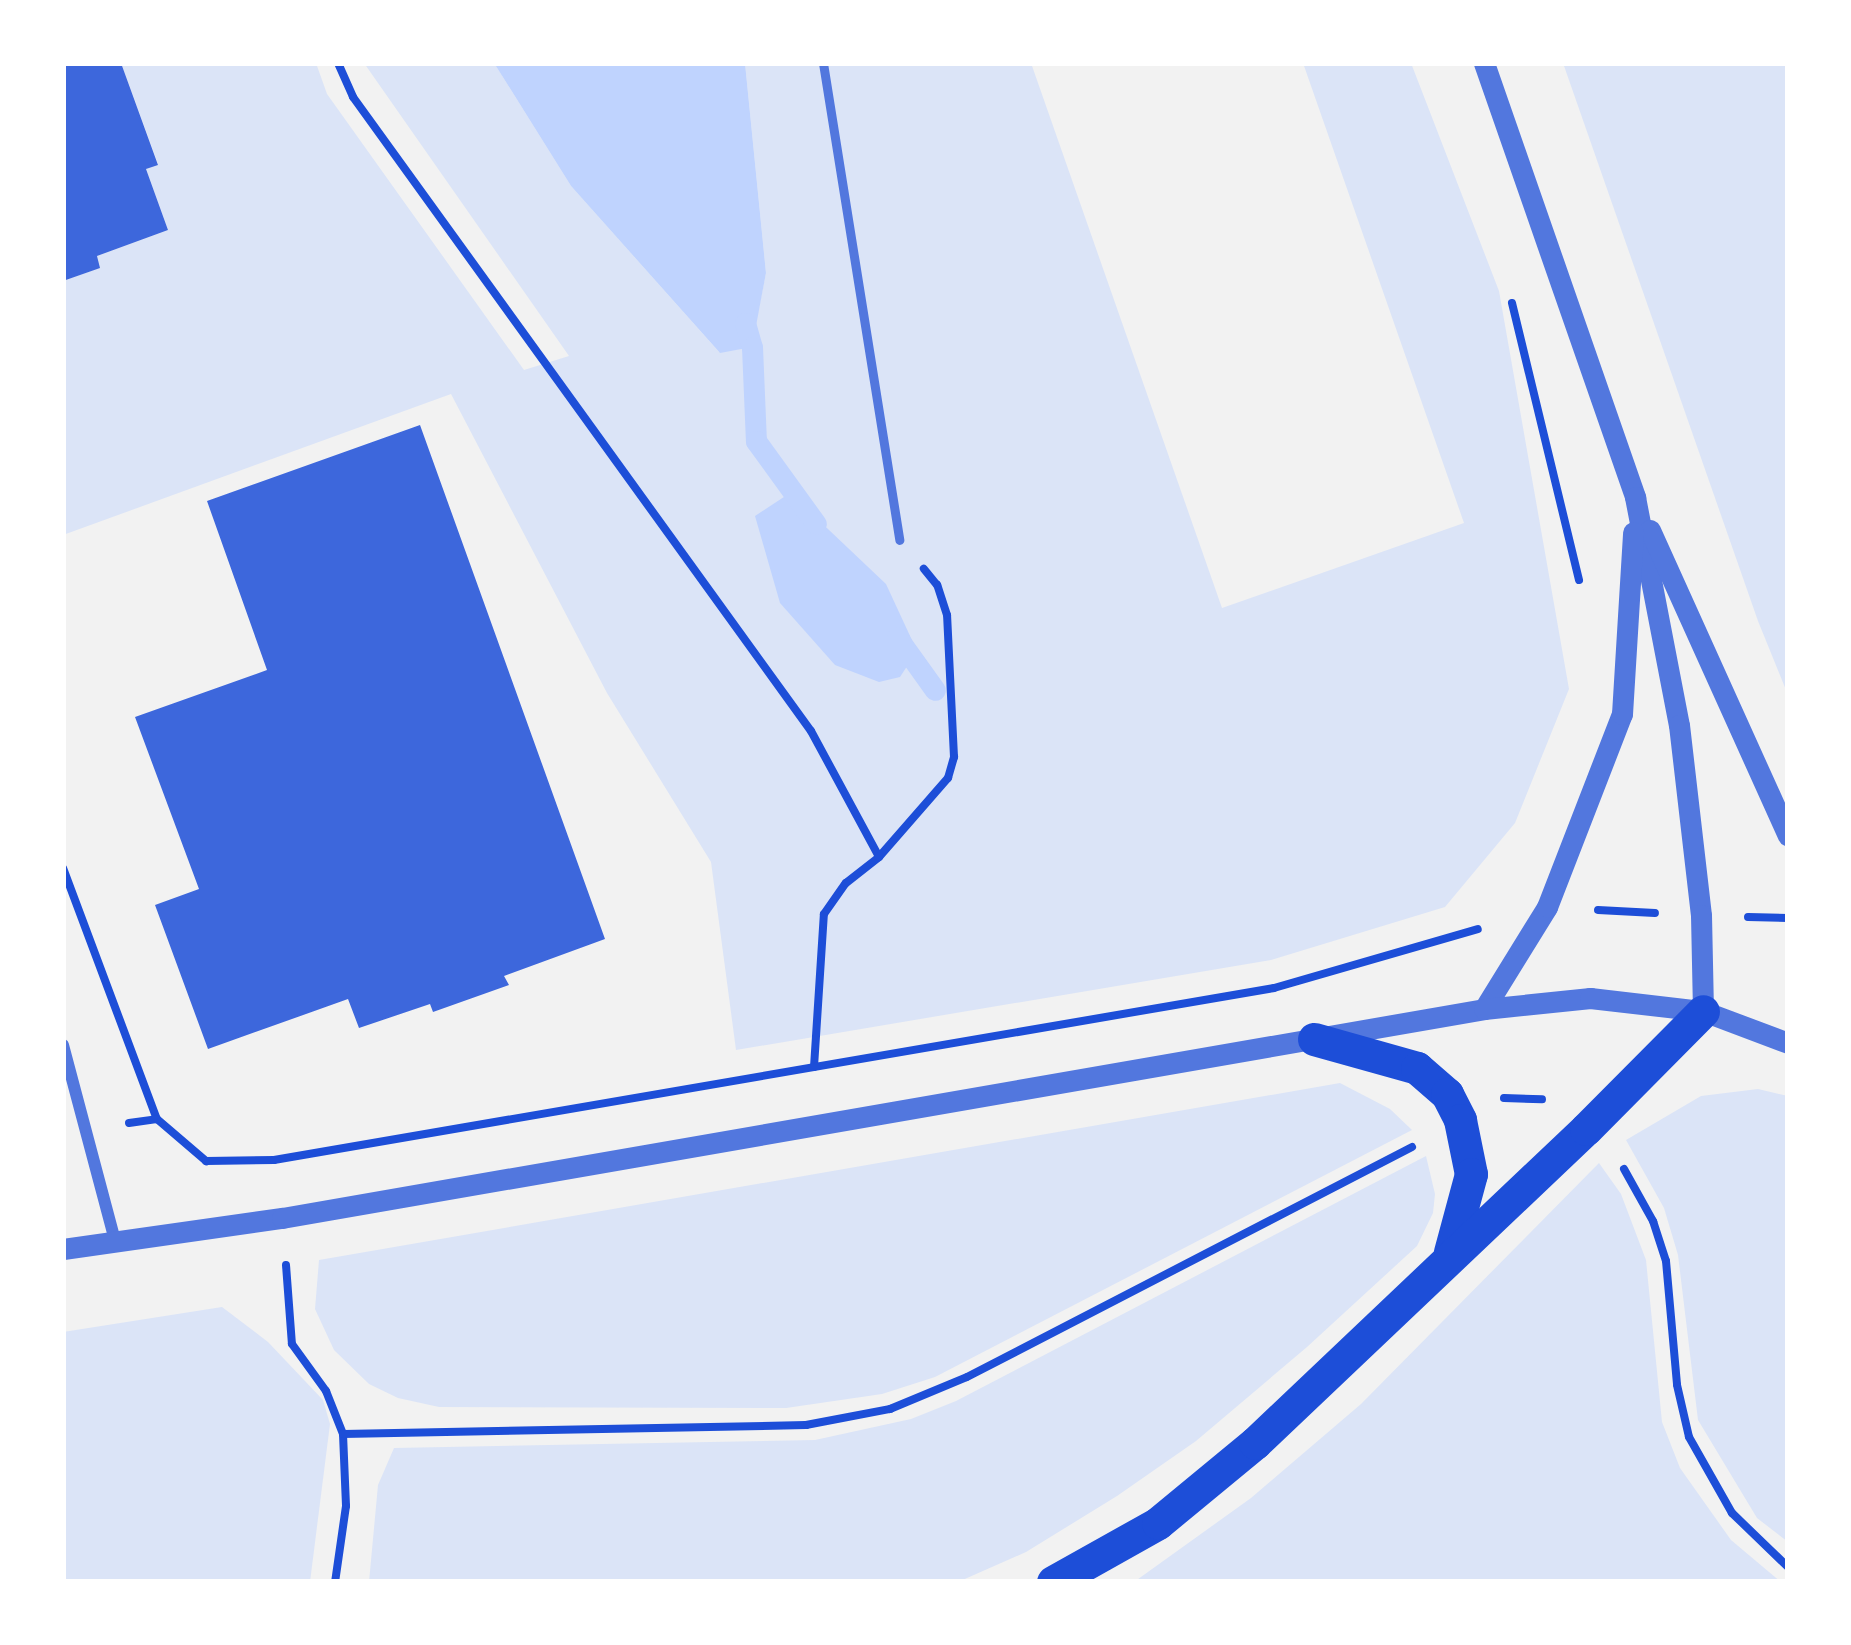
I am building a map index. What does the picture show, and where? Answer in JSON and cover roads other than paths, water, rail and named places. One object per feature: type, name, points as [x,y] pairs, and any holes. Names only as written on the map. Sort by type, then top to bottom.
[{"type":"highway","points":[[1053,1582],[1158,1522],[1205,1485],[1586,1129],[1703,1011]]},
{"type":"highway","points":[[1314,1040],[1417,1068],[1434,1078],[1460,1120],[1472,1174],[1466,1207],[1444,1264]]},
{"type":"street","points":[[1484,63],[1635,497],[1788,835]]},
{"type":"street","points":[[1484,1010],[1547,907],[1622,715],[1635,497]]},
{"type":"street","points":[[1635,497],[1679,725],[1701,915],[1703,1011]]},
{"type":"street","points":[[63,1249],[282,1218],[1484,1010],[1590,998],[1703,1011],[1788,1043]]},
{"type":"street","points":[[63,1046],[115,1241]]},
{"type":"lane","points":[[823,63],[899,540]]},
{"type":"water","points":[[494,63],[745,63],[766,273],[752,347],[720,353],[571,186]]},
{"type":"water","points":[[790,493],[886,584],[917,651],[900,677],[879,682],[835,665],[780,603],[755,516]]},
{"type":"waterway","points":[[745,323],[752,347],[756,441],[816,524]]},
{"type":"waterway","points":[[897,637],[935,690]]}]
